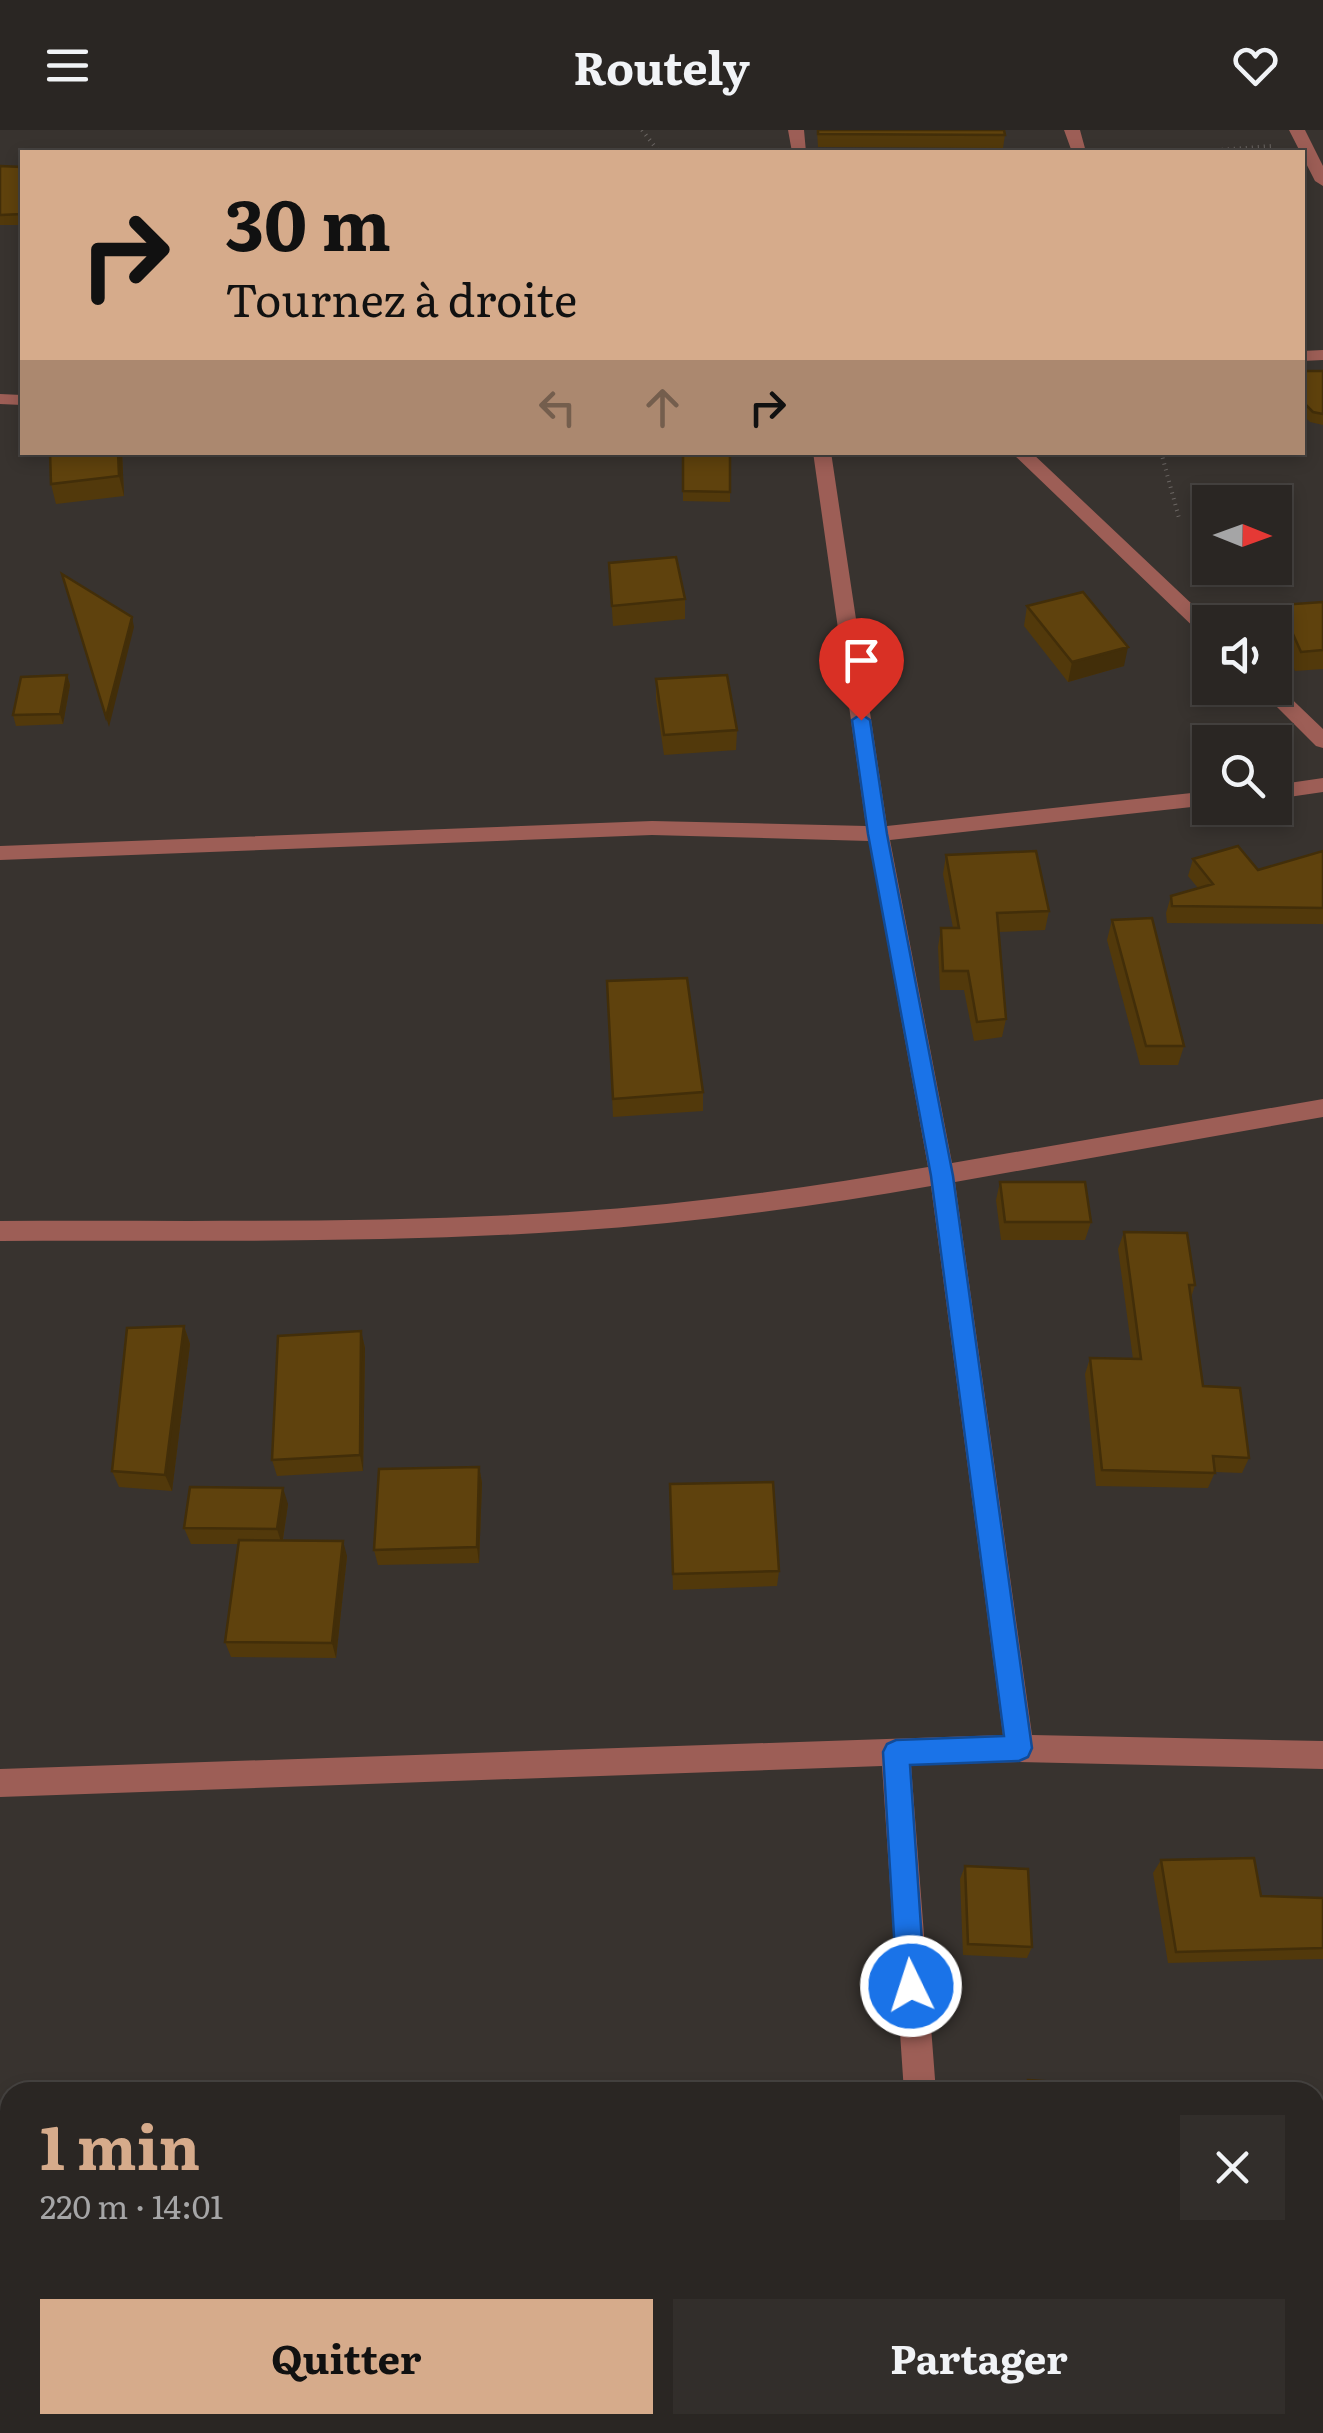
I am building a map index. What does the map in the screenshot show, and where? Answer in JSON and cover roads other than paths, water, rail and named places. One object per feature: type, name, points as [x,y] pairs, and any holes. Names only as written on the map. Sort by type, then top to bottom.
[{"type":"street","points":[[1300,137],[1323,181]]},
{"type":"street","points":[[822,455],[878,834],[942,1176],[1019,1748]]},
{"type":"street","points":[[1023,455],[1192,615]]},
{"type":"street","points":[[1286,705],[1323,741]]},
{"type":"street","points":[[1292,790],[1323,785]]},
{"type":"street","points":[[0,853],[652,828],[878,834],[1192,800]]},
{"type":"street","points":[[0,1230],[541,1224],[754,1205],[942,1176],[1323,1108]]},
{"type":"street","points":[[0,1783],[1019,1748],[1323,1755]]},
{"type":"street","points":[[896,1752],[919,2082]]}]
